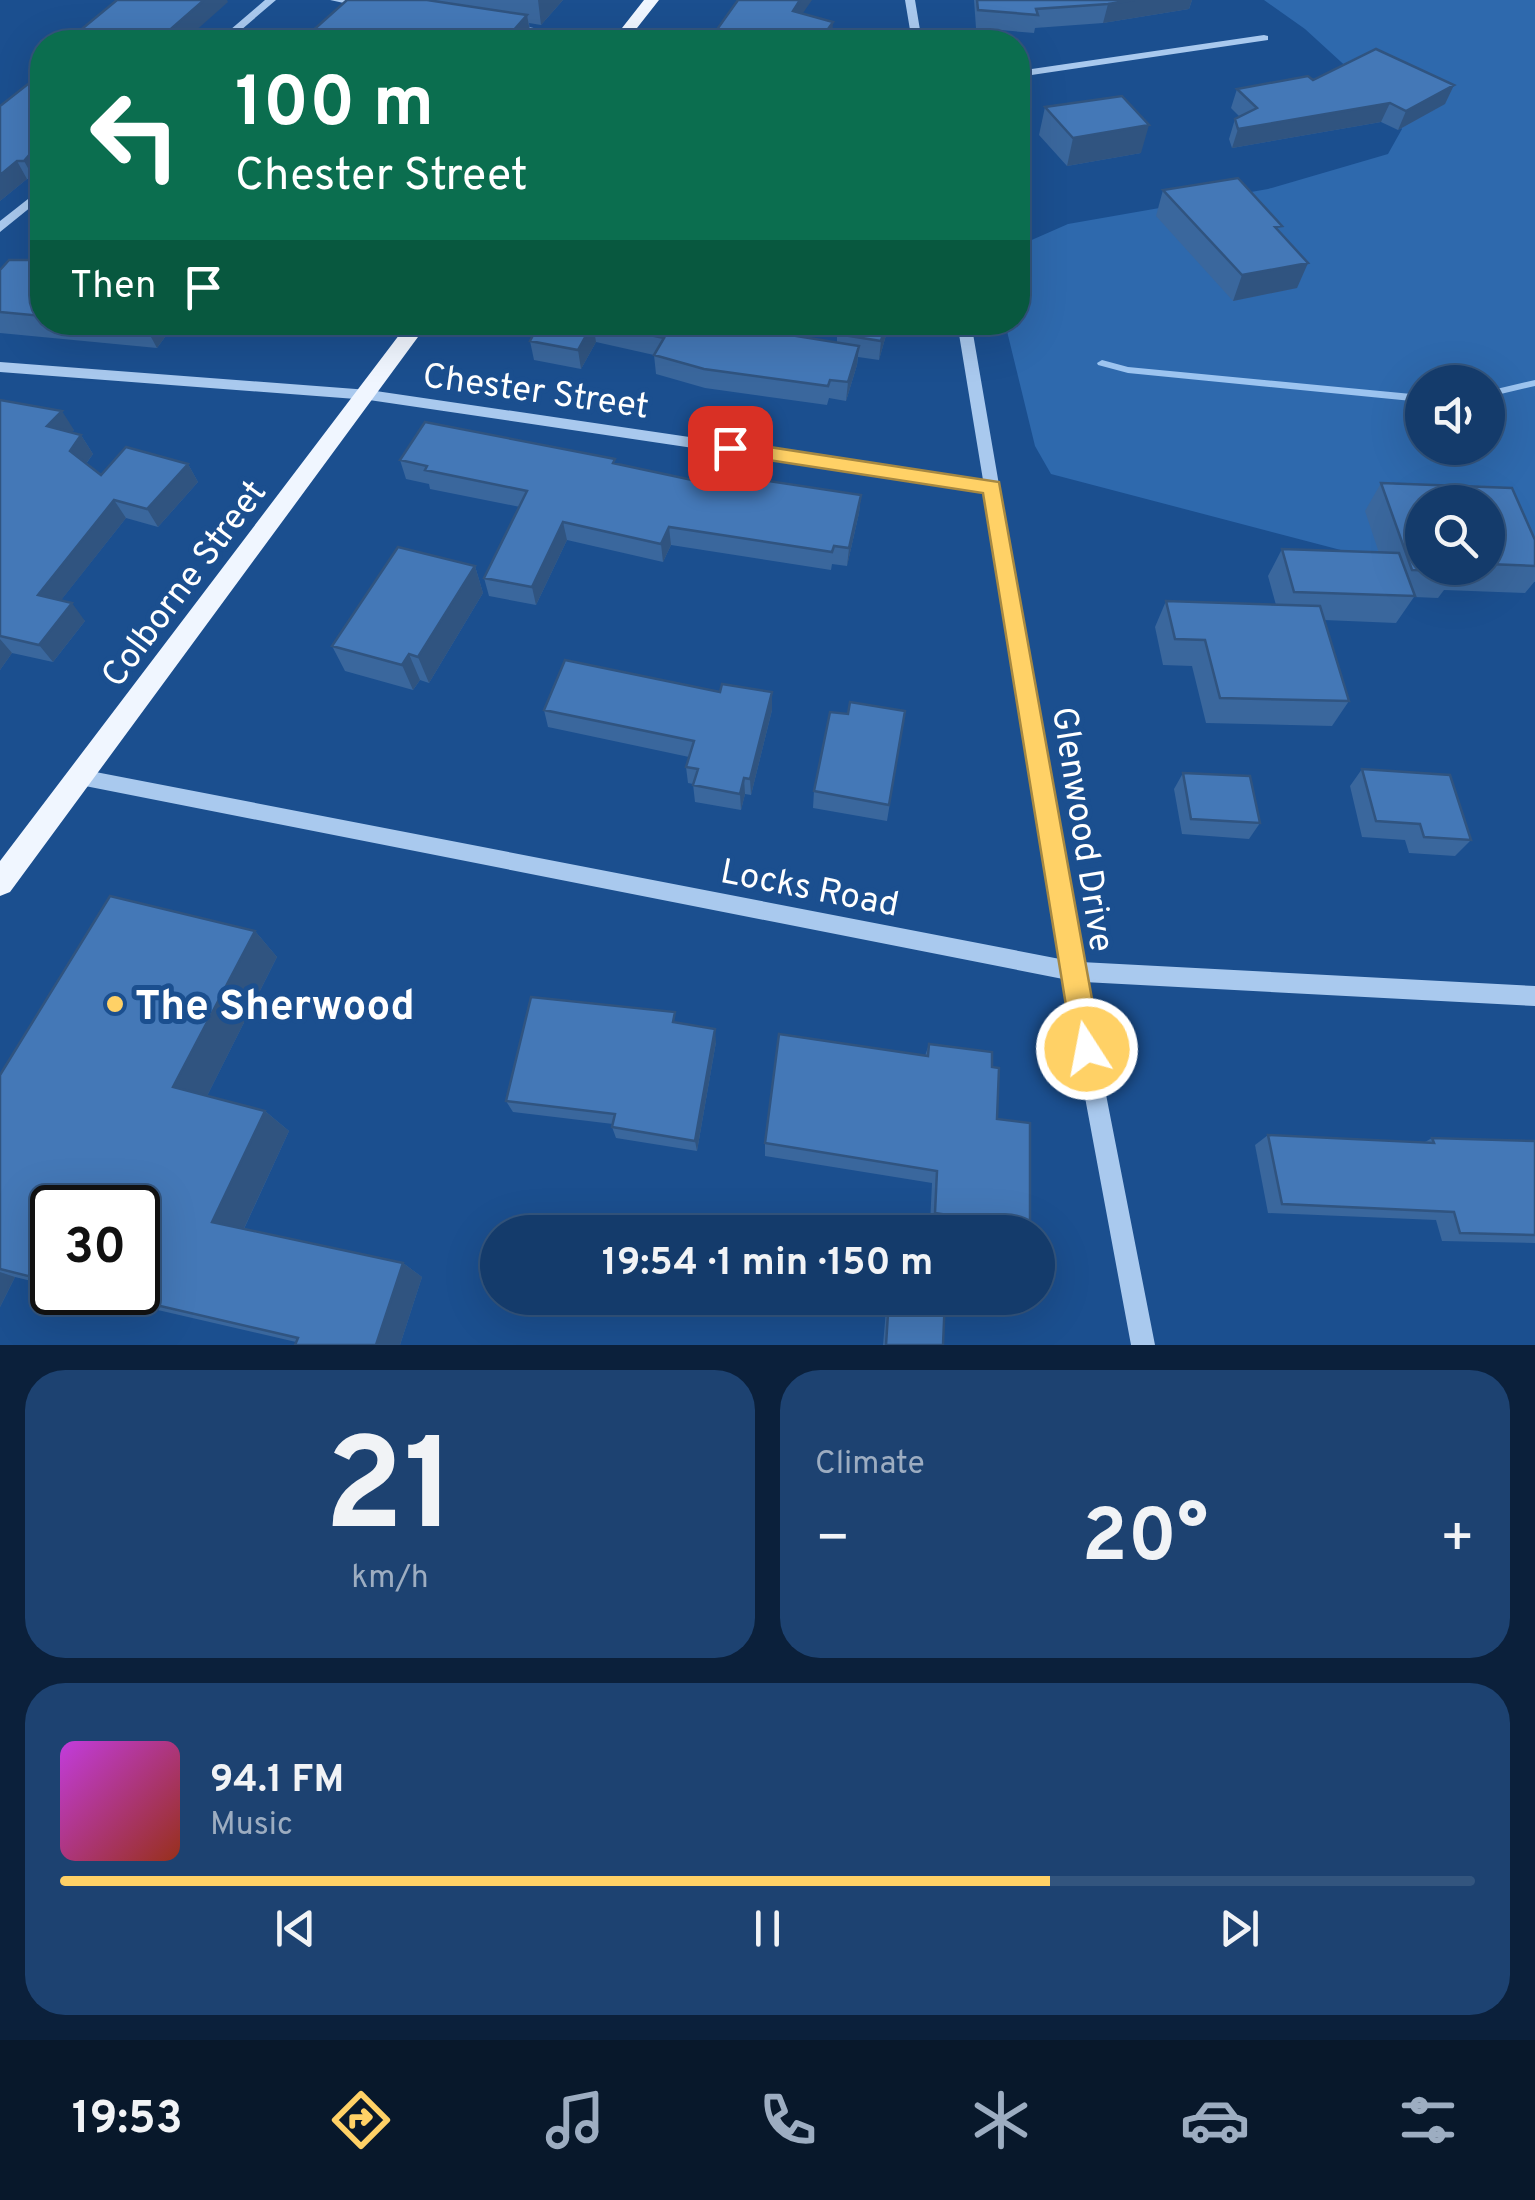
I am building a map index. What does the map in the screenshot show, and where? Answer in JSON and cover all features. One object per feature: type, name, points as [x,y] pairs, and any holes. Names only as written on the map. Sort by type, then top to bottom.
[{"type":"main road","points":[[628,30],[652,0]]},
{"type":"main road","name":"Colborne Street","points":[[0,884],[411,335]]},
{"type":"street","points":[[235,30],[271,0]]},
{"type":"street","points":[[335,0],[372,6]]},
{"type":"street","points":[[910,0],[915,30]]},
{"type":"street","points":[[484,23],[530,30]]},
{"type":"street","points":[[1030,72],[1264,38]]},
{"type":"street","points":[[0,228],[30,202]]},
{"type":"street","name":"Glenwood Drive","points":[[966,335],[1072,972],[1143,1345]]},
{"type":"street","name":"Chester Street","points":[[0,367],[369,396],[992,487]]},
{"type":"street","name":"Locks Road","points":[[80,777],[1072,972],[1535,996]]},
{"type":"shaded area","points":[[1264,0],[1535,0],[1535,582],[1505,578],[1505,485],[1405,485],[1405,525],[1379,560],[1051,474],[1035,446],[1008,335],[1030,335],[1030,241],[1068,224],[1268,189],[1388,154],[1402,129],[1375,93],[1305,29]]},
{"type":"building","points":[[117,0],[204,0],[170,30],[81,30]]},
{"type":"building","points":[[347,0],[427,0],[527,15],[514,30],[313,30]]},
{"type":"building","points":[[738,0],[800,0],[793,11],[833,22],[827,30],[717,30]]},
{"type":"building","points":[[977,0],[1134,0],[1036,9],[1038,15],[978,10]]},
{"type":"building","points":[[1376,49],[1454,85],[1406,111],[1390,103],[1238,129],[1235,119],[1257,108],[1237,89],[1308,76],[1313,80]]},
{"type":"building","points":[[30,82],[30,154],[0,175],[0,106]]},
{"type":"building","points":[[1122,96],[1149,125],[1073,138],[1045,107]]},
{"type":"building","points":[[1238,178],[1282,226],[1275,227],[1308,263],[1242,275],[1163,190]]},
{"type":"building","points":[[9,260],[30,260],[30,315],[0,312],[0,270]]},
{"type":"building","points":[[533,335],[586,335],[578,350],[530,341]]},
{"type":"building","points":[[650,335],[790,335],[859,346],[848,382],[830,380],[828,386],[704,369],[654,355],[664,338]]},
{"type":"building","points":[[843,335],[883,335],[881,341]]},
{"type":"building","points":[[0,400],[62,411],[47,426],[81,435],[70,451],[101,475],[126,447],[188,464],[147,509],[114,500],[38,595],[72,603],[39,645],[0,636]]},
{"type":"building","points":[[425,422],[615,459],[613,463],[725,487],[729,475],[861,495],[849,548],[834,546],[832,552],[669,527],[661,544],[563,522],[532,587],[484,578],[527,491],[425,470],[427,466],[400,460]]},
{"type":"building","points":[[1381,483],[1433,485],[1405,485],[1405,550]]},
{"type":"building","points":[[1505,488],[1512,488],[1535,540],[1535,566],[1505,565]]},
{"type":"building","points":[[398,547],[475,566],[418,657],[409,654],[402,665],[332,646]]},
{"type":"building","points":[[1282,549],[1399,553],[1405,585],[1411,585],[1415,596],[1294,592]]},
{"type":"building","points":[[1166,601],[1320,606],[1349,701],[1220,698],[1205,640],[1175,639]]},
{"type":"building","points":[[565,660],[720,692],[722,684],[772,692],[750,779],[744,778],[740,794],[693,785],[698,769],[686,767],[694,741],[544,710]]},
{"type":"building","points":[[850,702],[905,711],[889,805],[814,791],[830,712],[848,714]]},
{"type":"building","points":[[1362,769],[1450,775],[1471,840],[1424,837],[1420,824],[1376,821]]},
{"type":"building","points":[[1183,773],[1250,776],[1260,823],[1191,819]]},
{"type":"building","points":[[110,896],[255,931],[173,1087],[265,1111],[212,1222],[403,1263],[376,1345],[295,1345],[298,1338],[160,1306],[160,1185],[30,1185],[30,1276],[0,1269],[0,1075]]},
{"type":"building","points":[[531,997],[675,1012],[673,1022],[715,1029],[695,1141],[612,1127],[615,1114],[506,1101]]},
{"type":"building","points":[[779,1034],[928,1056],[929,1044],[992,1052],[992,1067],[999,1068],[997,1119],[1030,1123],[1030,1215],[935,1213],[937,1171],[765,1143]]},
{"type":"building","points":[[1268,1135],[1434,1143],[1432,1138],[1535,1141],[1535,1235],[1460,1233],[1454,1212],[1282,1204]]},
{"type":"building","points":[[888,1315],[944,1315],[943,1345],[886,1345]]},
{"type":"waterway","points":[[1102,363],[1128,370],[1405,397]]},
{"type":"waterway","points":[[1505,390],[1535,383]]},
{"type":"place","name":"The Sherwood","points":[[115,1004]]},
{"type":"route","points":[[730,448],[992,487],[1087,1049]]}]
